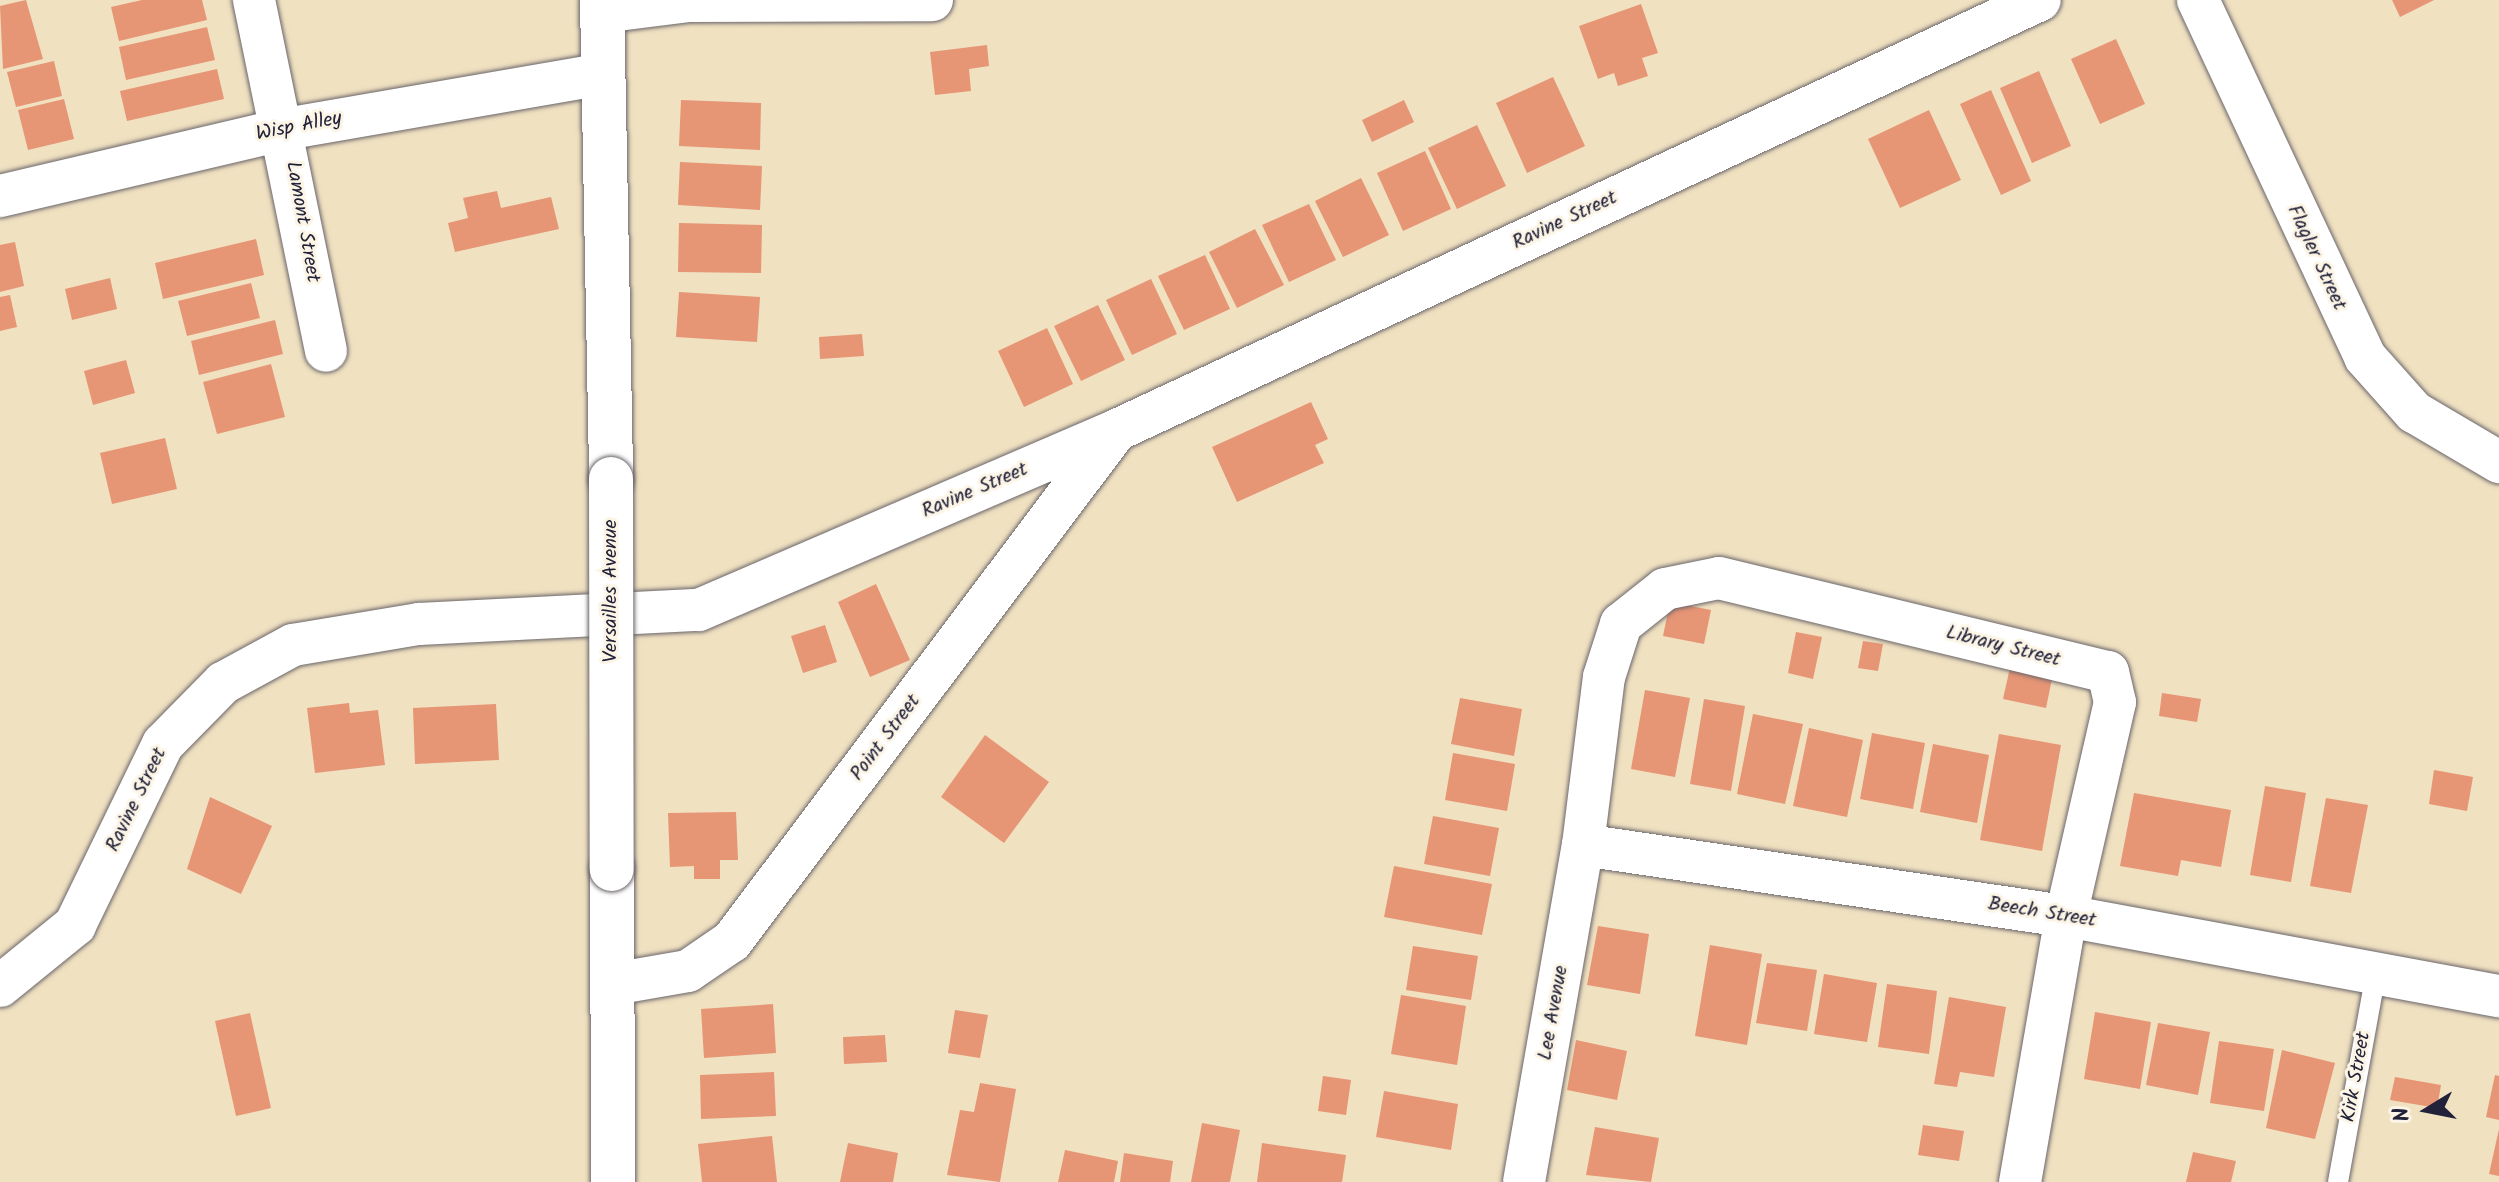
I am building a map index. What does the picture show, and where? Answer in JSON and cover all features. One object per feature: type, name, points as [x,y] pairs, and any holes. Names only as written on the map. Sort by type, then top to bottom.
[{"type":"street","name":"Lamont Street","points":[[254,0],[285,129],[326,351]]},
{"type":"street","name":"Ravine Street","points":[[0,986],[75,925],[163,744],[223,683],[293,645],[419,624],[699,610],[1117,430],[2040,0]]},
{"type":"street","name":"Flagler Street","points":[[2198,0],[2365,357],[2414,412],[2499,462]]},
{"type":"street","points":[[602,6],[689,1],[916,1]]},
{"type":"street","name":"Versailles Avenue","points":[[602,6],[611,479],[613,1182]]},
{"type":"street","name":"Wisp Alley","points":[[0,196],[285,129],[602,74]]},
{"type":"street","name":"Point Street","points":[[613,984],[688,971],[732,941],[1117,430]]},
{"type":"street","name":"Library Street","points":[[1583,845],[1604,677],[1621,624],[1665,589],[1719,578],[2108,672],[2115,702],[2066,916],[2020,1182]]},
{"type":"street","name":"Beech Street","points":[[1583,845],[2066,916],[2499,996]]},
{"type":"street","name":"Lee Avenue","points":[[1524,1182],[1583,845]]},
{"type":"lane","name":"Kirk Street","points":[[2338,1182],[2376,972]]},
{"type":"building","points":[[26,0],[43,59],[3,69],[0,6]]},
{"type":"building","points":[[142,0],[202,0],[207,20],[119,41],[111,7]]},
{"type":"building","points":[[2392,0],[2434,0],[2400,17]]},
{"type":"building","points":[[1641,4],[1658,53],[1642,58],[1648,76],[1618,86],[1614,73],[1598,79],[1579,26]]},
{"type":"building","points":[[207,27],[215,60],[126,80],[119,47]]},
{"type":"building","points":[[2116,39],[2145,104],[2100,124],[2071,59]]},
{"type":"building","points":[[987,45],[989,66],[969,69],[971,91],[935,95],[930,52]]},
{"type":"building","points":[[54,61],[62,96],[16,107],[7,72]]},
{"type":"building","points":[[217,69],[224,99],[127,121],[120,91]]},
{"type":"building","points":[[2039,71],[2071,146],[2032,163],[2000,88]]},
{"type":"building","points":[[1553,77],[1585,146],[1527,173],[1496,103]]},
{"type":"building","points":[[1991,90],[2031,181],[2001,195],[1960,104]]},
{"type":"building","points":[[64,99],[74,139],[28,150],[18,110]]},
{"type":"building","points":[[681,100],[761,103],[760,150],[679,146]]},
{"type":"building","points":[[1404,100],[1414,122],[1372,142],[1362,120]]},
{"type":"building","points":[[1929,110],[1961,180],[1900,208],[1868,139]]},
{"type":"building","points":[[1477,125],[1506,186],[1457,209],[1428,148]]},
{"type":"building","points":[[1425,151],[1451,209],[1403,231],[1377,173]]},
{"type":"building","points":[[680,162],[762,166],[760,210],[678,205]]},
{"type":"building","points":[[1361,178],[1389,235],[1343,257],[1315,201]]},
{"type":"building","points":[[497,191],[501,208],[551,197],[559,229],[455,252],[448,223],[468,218],[463,198]]},
{"type":"building","points":[[1309,204],[1336,260],[1289,282],[1262,225]]},
{"type":"building","points":[[679,223],[762,225],[761,273],[678,272]]},
{"type":"building","points":[[1255,229],[1284,285],[1237,308],[1209,252]]},
{"type":"building","points":[[256,239],[264,275],[163,299],[155,263]]},
{"type":"building","points":[[15,242],[24,286],[0,292],[0,245]]},
{"type":"building","points":[[1205,255],[1230,309],[1184,330],[1158,276]]},
{"type":"building","points":[[110,278],[117,309],[72,320],[65,289]]},
{"type":"building","points":[[1151,279],[1177,334],[1132,355],[1106,300]]},
{"type":"building","points":[[251,283],[260,318],[187,336],[178,301]]},
{"type":"building","points":[[679,292],[760,297],[757,342],[676,337]]},
{"type":"building","points":[[10,295],[17,327],[0,331],[0,297]]},
{"type":"building","points":[[1098,305],[1125,360],[1081,381],[1054,326]]},
{"type":"building","points":[[275,320],[283,354],[199,375],[191,341]]},
{"type":"building","points":[[1047,328],[1073,384],[1024,407],[998,351]]},
{"type":"building","points":[[862,334],[864,356],[820,359],[819,337]]},
{"type":"building","points":[[126,360],[135,393],[93,405],[84,371]]},
{"type":"building","points":[[271,364],[285,417],[217,434],[203,382]]},
{"type":"building","points":[[1311,402],[1328,439],[1315,445],[1324,463],[1237,502],[1212,447]]},
{"type":"building","points":[[165,438],[177,489],[112,504],[100,453]]},
{"type":"building","points":[[876,584],[910,660],[870,677],[838,602]]},
{"type":"building","points":[[1670,602],[1711,610],[1704,644],[1663,636]]},
{"type":"building","points":[[825,625],[837,662],[803,673],[791,636]]},
{"type":"building","points":[[1796,632],[1822,637],[1813,679],[1788,673]]},
{"type":"building","points":[[1863,641],[1883,644],[1878,671],[1858,668]]},
{"type":"building","points":[[2011,663],[2053,674],[2046,708],[2003,699]]},
{"type":"building","points":[[1645,690],[1690,698],[1675,777],[1631,769]]},
{"type":"building","points":[[2162,693],[2201,699],[2197,722],[2159,716]]},
{"type":"building","points":[[1460,698],[1522,709],[1514,756],[1451,744]]},
{"type":"building","points":[[1704,699],[1745,706],[1731,791],[1690,784]]},
{"type":"building","points":[[349,703],[350,713],[378,710],[385,765],[315,773],[307,708]]},
{"type":"building","points":[[496,704],[499,760],[415,764],[413,708]]},
{"type":"building","points":[[1753,714],[1803,724],[1785,804],[1737,794]]},
{"type":"building","points":[[1809,728],[1863,740],[1847,817],[1793,806]]},
{"type":"building","points":[[1872,733],[1925,743],[1913,809],[1860,799]]},
{"type":"building","points":[[1999,734],[2061,745],[2042,851],[1980,840]]},
{"type":"building","points":[[985,735],[1049,782],[1004,843],[941,797]]},
{"type":"building","points":[[1933,744],[1989,755],[1977,823],[1920,812]]},
{"type":"building","points":[[1453,753],[1515,764],[1507,811],[1445,800]]},
{"type":"building","points":[[2434,770],[2473,777],[2467,811],[2429,804]]},
{"type":"building","points":[[2265,786],[2306,793],[2291,882],[2250,875]]},
{"type":"building","points":[[2134,793],[2231,810],[2221,867],[2181,860],[2178,876],[2120,866]]},
{"type":"building","points":[[210,797],[272,826],[241,894],[187,869]]},
{"type":"building","points":[[2326,798],[2368,805],[2351,893],[2310,886]]},
{"type":"building","points":[[736,812],[738,860],[720,860],[720,879],[694,879],[694,866],[670,867],[668,813]]},
{"type":"building","points":[[1433,816],[1499,828],[1490,876],[1424,864]]},
{"type":"building","points":[[1394,866],[1492,884],[1482,935],[1384,917]]},
{"type":"building","points":[[1598,926],[1649,934],[1640,994],[1587,985]]},
{"type":"building","points":[[1710,945],[1762,954],[1747,1045],[1695,1036]]},
{"type":"building","points":[[1413,946],[1478,956],[1471,1000],[1406,990]]},
{"type":"building","points":[[1767,963],[1817,970],[1807,1031],[1756,1023]]},
{"type":"building","points":[[1824,974],[1877,983],[1867,1042],[1814,1034]]},
{"type":"building","points":[[1887,984],[1937,991],[1929,1054],[1878,1047]]},
{"type":"building","points":[[1401,995],[1466,1006],[1457,1065],[1391,1054]]},
{"type":"building","points":[[1949,997],[2006,1007],[1994,1077],[1960,1072],[1957,1087],[1934,1084]]},
{"type":"building","points":[[773,1004],[776,1053],[704,1058],[701,1009]]},
{"type":"building","points":[[955,1010],[988,1015],[980,1058],[948,1053]]},
{"type":"building","points":[[2095,1012],[2151,1022],[2140,1089],[2084,1079]]},
{"type":"building","points":[[250,1013],[271,1108],[236,1116],[215,1021]]},
{"type":"building","points":[[2158,1023],[2210,1032],[2198,1095],[2146,1085]]},
{"type":"building","points":[[885,1035],[887,1062],[844,1064],[843,1037]]},
{"type":"building","points":[[1576,1040],[1627,1051],[1617,1100],[1567,1090]]},
{"type":"building","points":[[2219,1041],[2274,1049],[2264,1111],[2210,1103]]},
{"type":"building","points":[[2282,1050],[2335,1063],[2315,1139],[2266,1128]]},
{"type":"building","points":[[774,1072],[776,1116],[701,1119],[700,1075]]},
{"type":"building","points":[[2495,1075],[2499,1076],[2499,1120],[2486,1117]]},
{"type":"building","points":[[1323,1076],[1351,1080],[1346,1115],[1318,1111]]},
{"type":"building","points":[[2395,1077],[2441,1085],[2437,1108],[2390,1100]]},
{"type":"building","points":[[980,1083],[1016,1089],[1000,1182],[947,1175],[960,1110],[974,1112]]},
{"type":"building","points":[[1384,1091],[1458,1104],[1451,1150],[1376,1137]]},
{"type":"building","points":[[1202,1123],[1240,1130],[1230,1182],[1191,1182]]},
{"type":"building","points":[[1923,1125],[1964,1131],[1959,1161],[1918,1155]]},
{"type":"building","points":[[1595,1127],[1659,1138],[1651,1182],[1586,1175]]},
{"type":"building","points":[[2499,1129],[2499,1176],[2489,1174]]},
{"type":"building","points":[[772,1136],[777,1182],[702,1182],[698,1144]]},
{"type":"building","points":[[848,1143],[898,1153],[893,1182],[840,1182]]},
{"type":"building","points":[[1262,1143],[1346,1155],[1342,1182],[1257,1182]]},
{"type":"building","points":[[1065,1150],[1118,1161],[1114,1182],[1058,1182]]},
{"type":"building","points":[[2193,1152],[2236,1161],[2231,1182],[2186,1182]]},
{"type":"building","points":[[1124,1153],[1173,1161],[1170,1182],[1120,1182]]}]
